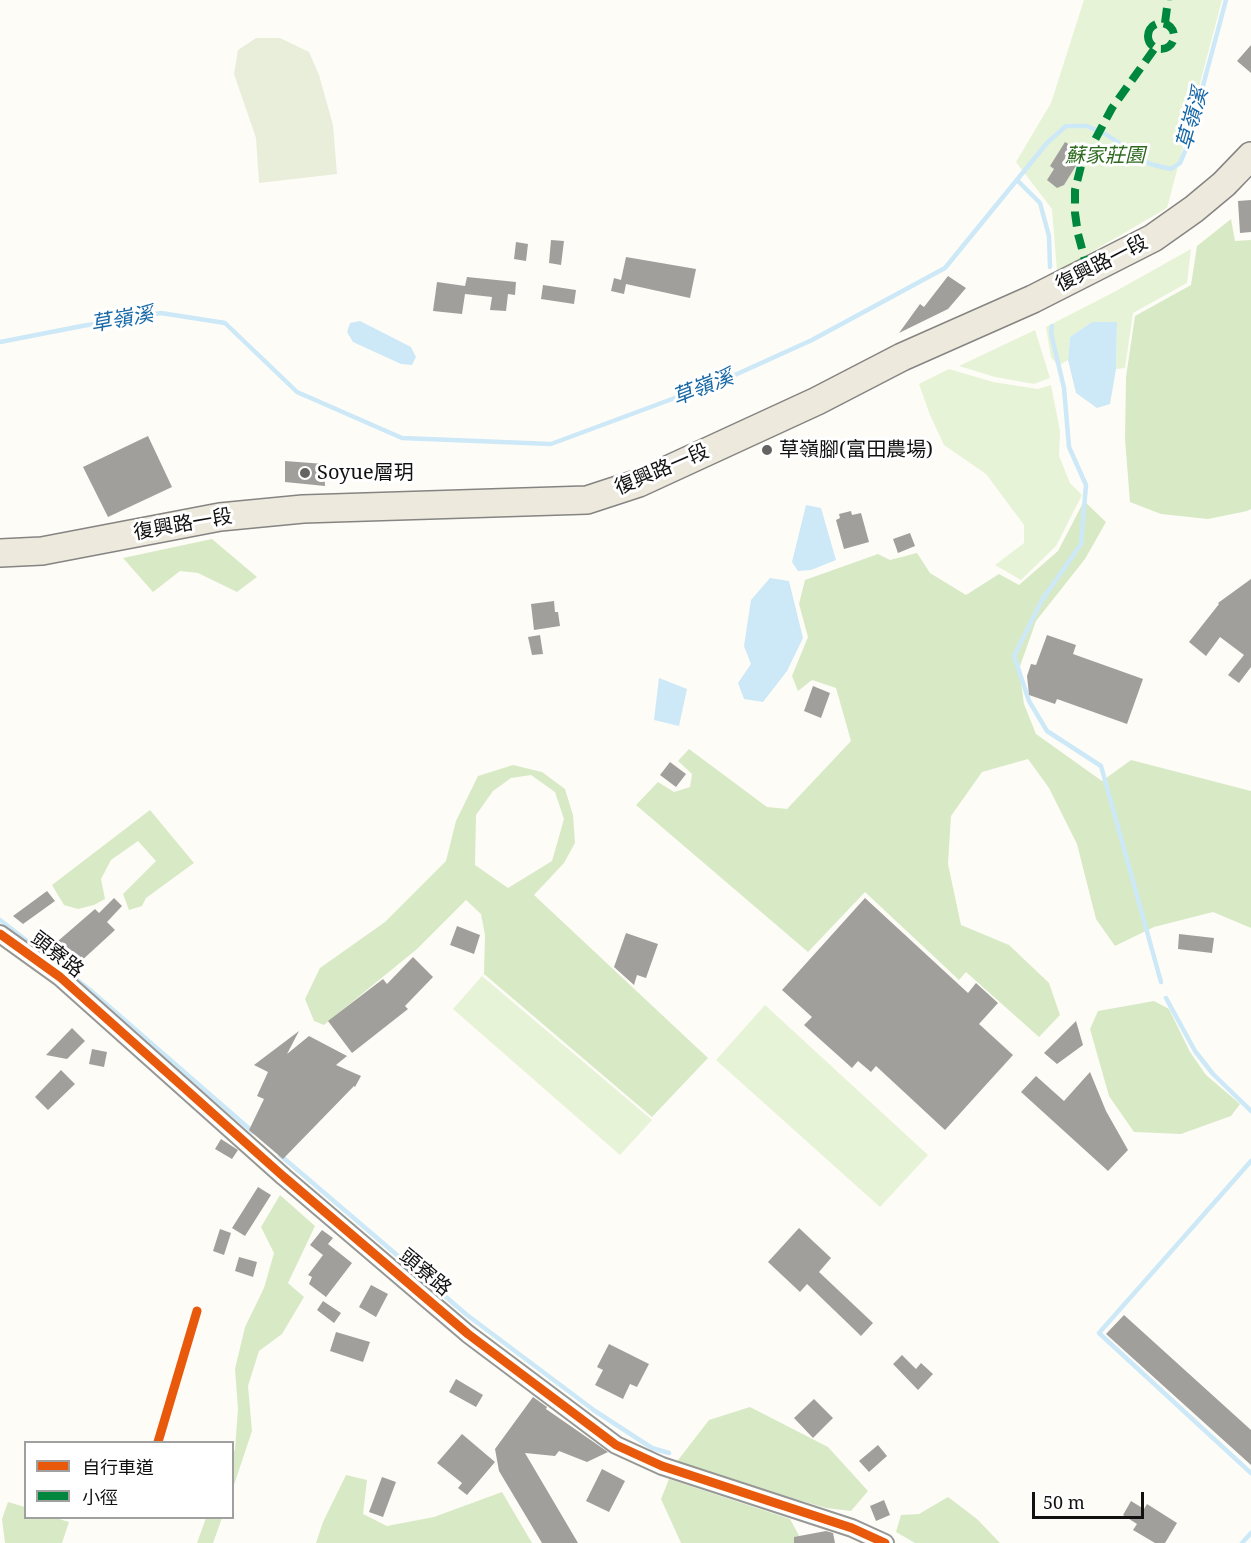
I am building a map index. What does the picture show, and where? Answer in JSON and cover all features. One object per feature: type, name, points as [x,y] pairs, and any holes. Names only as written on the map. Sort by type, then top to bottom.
[{"type":"main road","name":"復興路一段","points":[[0,553],[42,551],[220,517],[303,509],[587,500],[649,478],[817,400],[902,357],[1033,299],[1153,238],[1224,184],[1251,156]]},
{"type":"street","name":"頭寮路","points":[[0,934],[60,977],[284,1177],[468,1334],[616,1445],[662,1466],[852,1527],[885,1543]]},
{"type":"green space","name":"蘇家莊園","points":[[1084,0],[1222,0],[1167,208],[1057,272],[1052,209],[1016,162],[1051,103]]},
{"type":"green space","points":[[256,38],[280,38],[309,52],[319,75],[333,125],[337,174],[259,183],[256,138],[234,74],[238,50]]},
{"type":"green space","points":[[1231,219],[1235,241],[1251,240],[1251,509],[1208,519],[1161,514],[1130,502],[1125,439],[1126,377],[1135,316],[1191,285],[1197,246]]},
{"type":"green space","points":[[1191,249],[1187,283],[1133,313],[1125,368],[1116,369],[1117,322],[1092,322],[1070,337],[1068,360],[1058,366],[1051,357],[1046,327]]},
{"type":"green space","points":[[1035,330],[1050,378],[1034,384],[995,377],[959,366]]},
{"type":"green space","points":[[949,369],[993,382],[1038,389],[1051,385],[1060,431],[1059,456],[1070,483],[1082,495],[1056,546],[1021,580],[995,565],[1024,543],[1024,525],[986,474],[944,445],[919,384]]},
{"type":"green space","points":[[1084,501],[1106,522],[1085,559],[1036,621],[1019,669],[1024,704],[1036,734],[1102,781],[1131,760],[1251,791],[1251,928],[1213,912],[1154,927],[1115,946],[1096,919],[1077,844],[1049,788],[1028,759],[982,772],[951,816],[948,864],[961,925],[1009,945],[1049,983],[1060,1015],[1039,1037],[966,972],[959,980],[865,892],[808,952],[636,805],[658,782],[674,792],[690,787],[692,774],[678,761],[689,749],[767,807],[787,809],[851,741],[836,688],[812,680],[798,691],[792,676],[808,637],[799,604],[805,580],[878,554],[890,560],[917,553],[930,573],[966,595],[999,574],[1019,585],[1058,551]]},
{"type":"green space","points":[[212,539],[257,577],[237,592],[198,573],[180,571],[153,592],[123,558]]},
{"type":"green space","points":[[513,765],[542,772],[565,789],[573,815],[575,843],[564,863],[534,895],[708,1058],[652,1117],[484,974],[485,935],[481,914],[466,900],[417,949],[324,1025],[314,1021],[305,999],[320,968],[385,922],[446,861],[456,821],[478,776]],"holes":[[[531,775],[555,792],[564,819],[552,861],[508,888],[475,865],[476,815],[493,791],[511,778]]]},
{"type":"green space","points":[[150,810],[194,863],[146,898],[142,906],[129,910],[123,894],[156,861],[138,841],[111,860],[101,879],[105,899],[94,905],[78,909],[64,905],[52,885]]},
{"type":"green space","points":[[482,976],[652,1120],[620,1155],[453,1009]]},
{"type":"green space","points":[[1154,1001],[1169,1009],[1190,1052],[1206,1075],[1240,1104],[1231,1116],[1181,1134],[1134,1132],[1109,1096],[1090,1029],[1098,1011]]},
{"type":"green space","points":[[765,1005],[928,1155],[880,1207],[716,1060]]},
{"type":"green space","points":[[280,1195],[315,1226],[288,1283],[304,1297],[282,1334],[259,1351],[248,1386],[252,1431],[234,1485],[238,1409],[235,1369],[245,1327],[264,1288],[274,1253],[261,1227]]},
{"type":"green space","points":[[750,1407],[828,1447],[868,1491],[851,1511],[826,1508],[675,1464],[709,1420]]},
{"type":"green space","points":[[346,1475],[367,1480],[363,1514],[387,1526],[434,1517],[502,1492],[532,1543],[316,1543],[323,1522]]},
{"type":"green space","points":[[669,1479],[790,1519],[803,1543],[681,1543],[661,1499]]},
{"type":"green space","points":[[948,1497],[977,1519],[1000,1543],[915,1543],[896,1532],[901,1515],[919,1514]]},
{"type":"green space","points":[[8,1502],[24,1507],[24,1519],[59,1519],[69,1522],[62,1543],[5,1543],[2,1519]]},
{"type":"green space","points":[[206,1519],[222,1519],[213,1543],[197,1543]]},
{"type":"water","points":[[360,321],[411,347],[416,357],[412,365],[401,364],[353,342],[347,332],[350,323]]},
{"type":"water","points":[[1092,322],[1117,322],[1116,369],[1110,404],[1097,408],[1076,393],[1068,360],[1070,337]]},
{"type":"water","points":[[806,505],[821,508],[836,560],[811,570],[798,571],[792,562]]},
{"type":"water","points":[[770,578],[789,581],[803,638],[787,671],[763,702],[744,699],[738,683],[751,664],[744,646],[751,600]]},
{"type":"water","points":[[659,678],[687,689],[679,726],[654,720]]},
{"type":"building","points":[[1251,45],[1251,73],[1237,61]]},
{"type":"building","points":[[1065,142],[1084,153],[1064,185],[1057,188],[1047,180],[1054,169],[1050,166]]},
{"type":"building","points":[[1251,200],[1251,232],[1240,233],[1238,201]]},
{"type":"building","points":[[551,240],[564,241],[561,265],[549,263]]},
{"type":"building","points":[[516,242],[528,244],[526,261],[514,259]]},
{"type":"building","points":[[626,257],[696,269],[690,298],[626,284],[624,294],[611,291],[614,278],[621,280]]},
{"type":"building","points":[[948,276],[966,288],[948,309],[899,333],[920,304],[924,307]]},
{"type":"building","points":[[467,277],[516,282],[515,295],[508,294],[506,311],[490,310],[492,297],[465,294],[462,314],[433,311],[437,282],[465,286]]},
{"type":"building","points":[[543,285],[576,290],[574,304],[541,299]]},
{"type":"building","points":[[148,436],[172,487],[108,517],[83,467]]},
{"type":"building","name":"Soyue層玥","points":[[285,461],[324,464],[325,486],[285,482]]},
{"type":"building","points":[[851,511],[852,515],[861,513],[869,542],[844,549],[836,520],[840,518],[839,514]]},
{"type":"building","points":[[910,533],[915,546],[898,553],[893,539]]},
{"type":"building","points":[[1251,579],[1251,667],[1239,683],[1228,675],[1244,655],[1220,637],[1206,656],[1189,642],[1218,603]]},
{"type":"building","points":[[554,601],[560,626],[534,630],[531,604]]},
{"type":"building","points":[[540,635],[543,654],[532,655],[528,637]]},
{"type":"building","points":[[1047,635],[1076,645],[1073,654],[1143,679],[1127,724],[1057,699],[1055,704],[1029,695],[1027,676],[1031,664],[1036,665]]},
{"type":"building","points":[[813,686],[830,693],[821,718],[804,711]]},
{"type":"building","points":[[670,762],[686,774],[676,787],[660,775]]},
{"type":"building","points":[[47,891],[55,901],[23,924],[13,916]]},
{"type":"building","points":[[114,898],[122,906],[107,922],[115,930],[79,963],[58,941],[95,909],[99,913]]},
{"type":"building","points":[[865,898],[968,993],[976,983],[998,1003],[979,1024],[1013,1055],[945,1130],[876,1066],[871,1072],[858,1061],[852,1068],[804,1025],[812,1017],[782,990]]},
{"type":"building","points":[[457,926],[480,935],[474,954],[450,945]]},
{"type":"building","points":[[626,933],[658,944],[646,978],[637,975],[634,985],[614,967]]},
{"type":"building","points":[[1179,934],[1214,938],[1212,953],[1178,949]]},
{"type":"building","points":[[413,957],[433,977],[405,1006],[408,1009],[352,1053],[328,1021],[383,979],[387,984]]},
{"type":"building","points":[[1076,1021],[1083,1045],[1057,1064],[1044,1053]]},
{"type":"building","points":[[72,1028],[85,1041],[67,1059],[46,1055]]},
{"type":"building","points":[[299,1031],[287,1054],[309,1036],[347,1056],[336,1065],[361,1076],[355,1087],[283,1159],[249,1130],[264,1099],[257,1096],[268,1072],[254,1065]]},
{"type":"building","points":[[92,1049],[107,1052],[104,1067],[89,1064]]},
{"type":"building","points":[[61,1070],[75,1084],[48,1110],[35,1097]]},
{"type":"building","points":[[1090,1072],[1106,1111],[1128,1150],[1108,1171],[1021,1092],[1036,1076],[1064,1101]]},
{"type":"building","points":[[221,1139],[238,1150],[232,1159],[215,1149]]},
{"type":"building","points":[[258,1187],[271,1195],[245,1236],[232,1228]]},
{"type":"building","points":[[799,1228],[831,1258],[819,1272],[873,1323],[861,1336],[807,1284],[800,1292],[768,1262]]},
{"type":"building","points":[[220,1229],[231,1233],[224,1255],[213,1251]]},
{"type":"building","points":[[322,1230],[333,1238],[328,1244],[352,1263],[326,1297],[309,1284],[312,1277],[308,1275],[323,1255],[310,1245]]},
{"type":"building","points":[[239,1257],[257,1262],[253,1277],[235,1271]]},
{"type":"building","points":[[371,1285],[388,1294],[376,1317],[359,1307]]},
{"type":"building","points":[[323,1301],[341,1313],[334,1323],[317,1310]]},
{"type":"building","points":[[1124,1315],[1251,1430],[1251,1465],[1106,1334]]},
{"type":"building","points":[[336,1332],[370,1342],[363,1362],[330,1351]]},
{"type":"building","points":[[609,1344],[649,1364],[637,1387],[630,1384],[623,1399],[595,1385],[603,1370],[597,1367]]},
{"type":"building","points":[[902,1355],[916,1369],[921,1363],[933,1374],[918,1390],[893,1364]]},
{"type":"building","points":[[456,1379],[483,1395],[476,1407],[449,1392]]},
{"type":"building","points":[[533,1397],[547,1407],[546,1409],[608,1452],[587,1462],[559,1451],[555,1456],[525,1453],[578,1543],[542,1543],[499,1471],[495,1449]]},
{"type":"building","points":[[814,1399],[833,1418],[813,1438],[794,1418]]},
{"type":"building","points":[[462,1434],[495,1462],[467,1495],[458,1488],[462,1483],[437,1463]]},
{"type":"building","points":[[878,1445],[887,1456],[869,1472],[859,1461]]},
{"type":"building","points":[[602,1469],[625,1481],[609,1512],[586,1501]]},
{"type":"building","points":[[382,1477],[396,1482],[383,1517],[369,1512]]},
{"type":"building","points":[[884,1500],[890,1515],[876,1521],[870,1506]]},
{"type":"building","points":[[1131,1501],[1144,1509],[1147,1504],[1177,1523],[1165,1543],[1155,1543],[1133,1530],[1137,1524],[1123,1515]]},
{"type":"building","points":[[826,1531],[833,1533],[835,1543],[794,1543],[794,1537]]},
{"type":"waterway","name":"草嶺溪","points":[[0,342],[161,313],[225,323],[297,392],[402,438],[551,444],[726,379],[812,340],[945,268],[1047,143],[1066,126],[1087,126],[1107,135],[1150,164],[1171,169],[1180,163],[1186,149],[1226,0]]},
{"type":"waterway","points":[[1017,180],[1040,203],[1049,236],[1050,267]]},
{"type":"waterway","points":[[1052,326],[1051,333],[1064,388],[1069,447],[1086,485],[1081,544],[1042,600],[1014,656],[1029,701],[1047,731],[1101,766],[1161,982]]},
{"type":"waterway","points":[[0,920],[90,990],[253,1132]]},
{"type":"waterway","points":[[1166,998],[1195,1051],[1213,1074],[1251,1111]]},
{"type":"waterway","points":[[280,1155],[467,1315],[595,1411],[652,1448],[669,1453]]},
{"type":"waterway","points":[[1251,1161],[1099,1333],[1251,1473]]},
{"type":"waterway","points":[[1242,1543],[1251,1533]]},
{"type":"marked path","points":[[1165,23],[1168,0]]},
{"type":"marked path","points":[[1161,23],[1171,26],[1174,36],[1171,46],[1161,49],[1151,46],[1148,36],[1151,26],[1161,23]]},
{"type":"marked path","points":[[1088,271],[1075,213],[1075,190],[1081,166],[1112,108],[1155,48]]},
{"type":"cycle path","points":[[0,934],[60,977],[284,1177],[468,1334],[616,1445],[662,1466],[852,1528],[885,1543]]},
{"type":"cycle path","points":[[158,1441],[197,1311]]},
{"type":"place","name":"草嶺腳(富田農場)","points":[[767,450]]},
{"type":"place","name":"Soyue層玥","points":[[305,473]]}]
